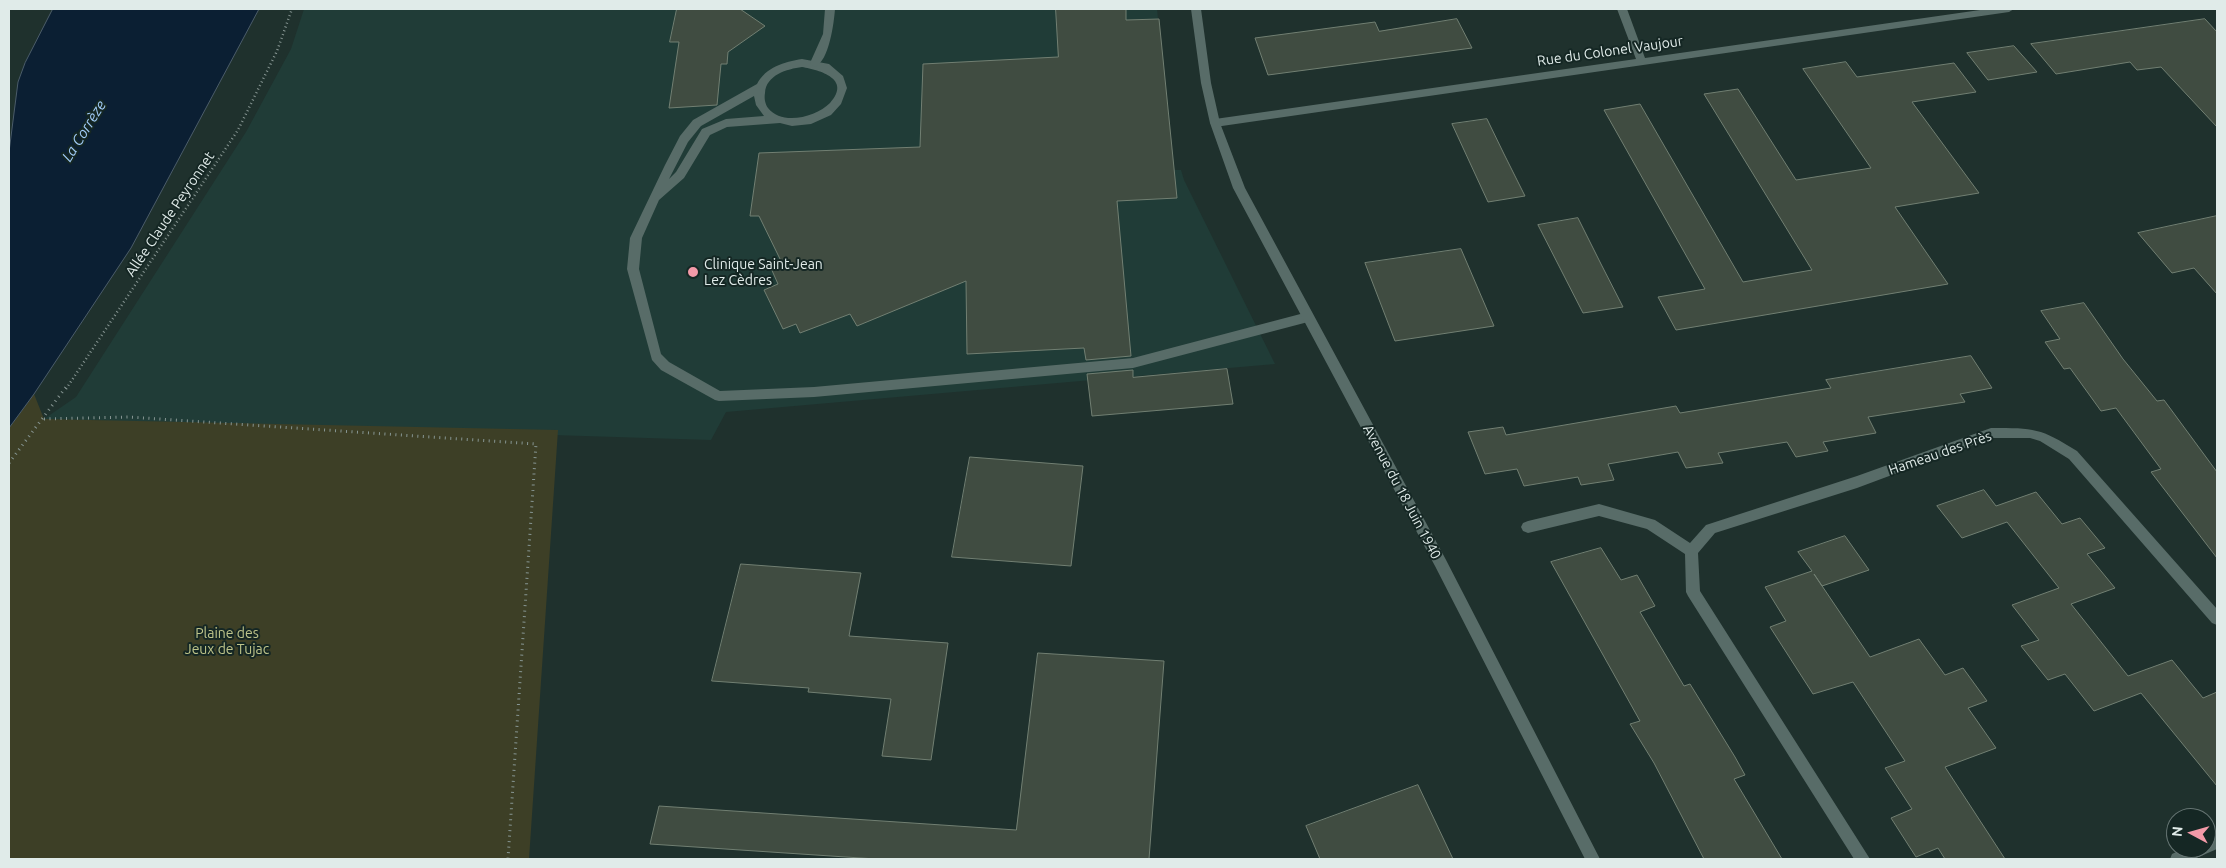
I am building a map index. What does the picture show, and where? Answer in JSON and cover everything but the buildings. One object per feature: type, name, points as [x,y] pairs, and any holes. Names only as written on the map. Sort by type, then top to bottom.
[{"type":"street","points":[[815,63],[828,34],[830,9]]},
{"type":"street","name":"Avenue du 18 Juin 1940","points":[[1196,9],[1206,83],[1215,123],[1239,188],[1440,562],[1593,859]]},
{"type":"street","points":[[1622,9],[1642,62]]},
{"type":"street","name":"Rue du Colonel Vaujour","points":[[1215,123],[2009,9]]},
{"type":"street","points":[[651,203],[680,175],[706,132],[726,123],[779,120],[792,122],[819,117],[831,110],[839,102],[842,92],[841,82],[836,73],[827,67],[815,63],[802,62],[783,68],[767,78],[760,87],[732,105],[697,123],[684,139],[651,203],[636,238],[633,269],[656,356],[665,366],[719,396],[814,392],[885,384],[1133,363],[1308,317]]},
{"type":"street","points":[[760,87],[758,96],[761,106],[768,114],[779,120]]},
{"type":"street","name":"Hameau des Près","points":[[1691,551],[1711,528],[1857,482],[1991,434],[2030,433],[2044,436],[2073,455],[2217,619]]},
{"type":"street","points":[[1528,527],[1599,510],[1650,524],[1691,551],[1693,592],[1863,859]]},
{"type":"path","name":"Allée Claude Peyronnet","points":[[9,463],[44,419],[238,130],[277,51],[292,9]]},
{"type":"path","points":[[44,419],[129,417],[536,444],[508,859]]},
{"type":"shaded area","name":"Clinique Saint-Jean Lez Cèdres","points":[[304,9],[1157,9],[1174,170],[1181,170],[1184,180],[1275,364],[726,412],[711,440],[44,419],[76,397],[246,132],[291,49]]},
{"type":"green space","name":"Plaine des Jeux de Tujac","points":[[34,394],[44,419],[558,430],[529,859],[9,859],[9,428]]},
{"type":"water","name":"La Corrèze","points":[[53,9],[259,9],[131,248],[34,394],[9,428],[9,152],[18,82],[25,63]]},
{"type":"place","name":"Clinique Saint-Jean Lez Cèdres","points":[[693,272]]}]
